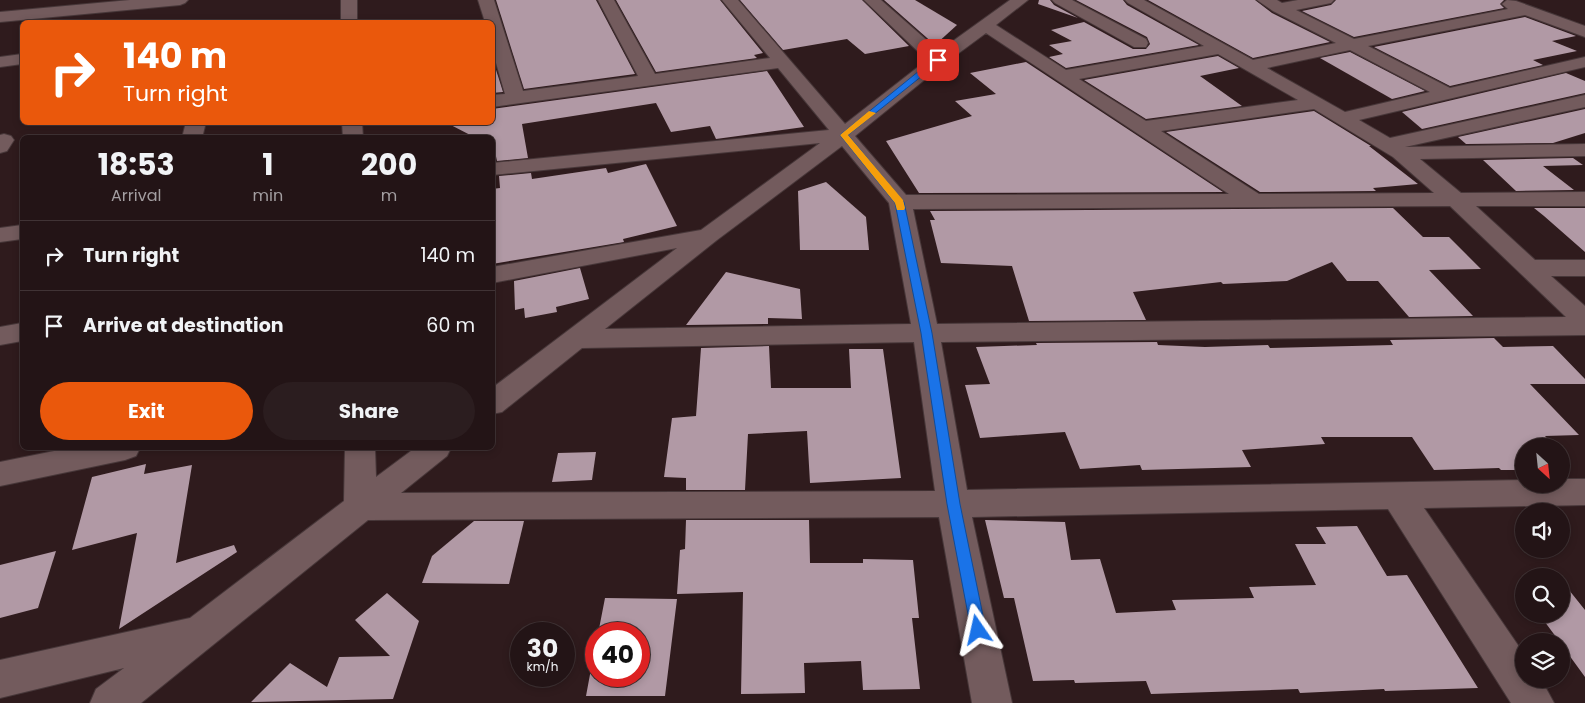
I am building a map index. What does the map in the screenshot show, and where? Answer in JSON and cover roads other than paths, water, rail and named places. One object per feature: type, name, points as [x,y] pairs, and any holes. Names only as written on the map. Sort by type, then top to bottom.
[{"type":"street","points":[[0,17],[180,0]]},
{"type":"street","points":[[349,0],[349,20]]},
{"type":"street","points":[[486,0],[492,20]]},
{"type":"street","points":[[606,0],[649,80]]},
{"type":"street","points":[[730,0],[900,202],[926,333],[953,504],[992,703]]},
{"type":"street","points":[[872,0],[938,60]]},
{"type":"street","points":[[495,402],[709,235],[844,135],[938,60],[1020,0]]},
{"type":"street","points":[[1060,0],[1140,43]]},
{"type":"street","points":[[1133,0],[1317,103],[1393,149],[1456,200],[1585,321]]},
{"type":"street","points":[[1272,4],[1326,0]]},
{"type":"street","points":[[1499,0],[1585,32]]},
{"type":"street","points":[[1272,4],[1448,94]]},
{"type":"street","points":[[1250,66],[1527,10]]},
{"type":"street","points":[[986,26],[1255,201]]},
{"type":"street","points":[[495,29],[516,98]]},
{"type":"street","points":[[1062,76],[1219,49]]},
{"type":"street","points":[[0,62],[20,59]]},
{"type":"street","points":[[495,101],[782,62]]},
{"type":"street","points":[[1343,118],[1585,62]]},
{"type":"street","points":[[1393,149],[1585,101]]},
{"type":"street","points":[[1142,128],[1317,103]]},
{"type":"street","points":[[495,169],[844,135]]},
{"type":"street","points":[[1393,149],[1585,150]]},
{"type":"street","points":[[900,202],[1585,199]]},
{"type":"street","points":[[0,236],[20,232]]},
{"type":"street","points":[[495,274],[709,235]]},
{"type":"street","points":[[1529,268],[1585,268]]},
{"type":"street","points":[[576,339],[1585,326]]},
{"type":"street","points":[[0,336],[20,332]]},
{"type":"street","points":[[0,474],[116,450]]},
{"type":"street","points":[[360,450],[360,507]]},
{"type":"street","points":[[110,703],[433,450]]},
{"type":"street","points":[[360,507],[953,504],[1585,492]]},
{"type":"street","points":[[1397,496],[1534,703]]},
{"type":"street","points":[[0,679],[199,633]]}]
